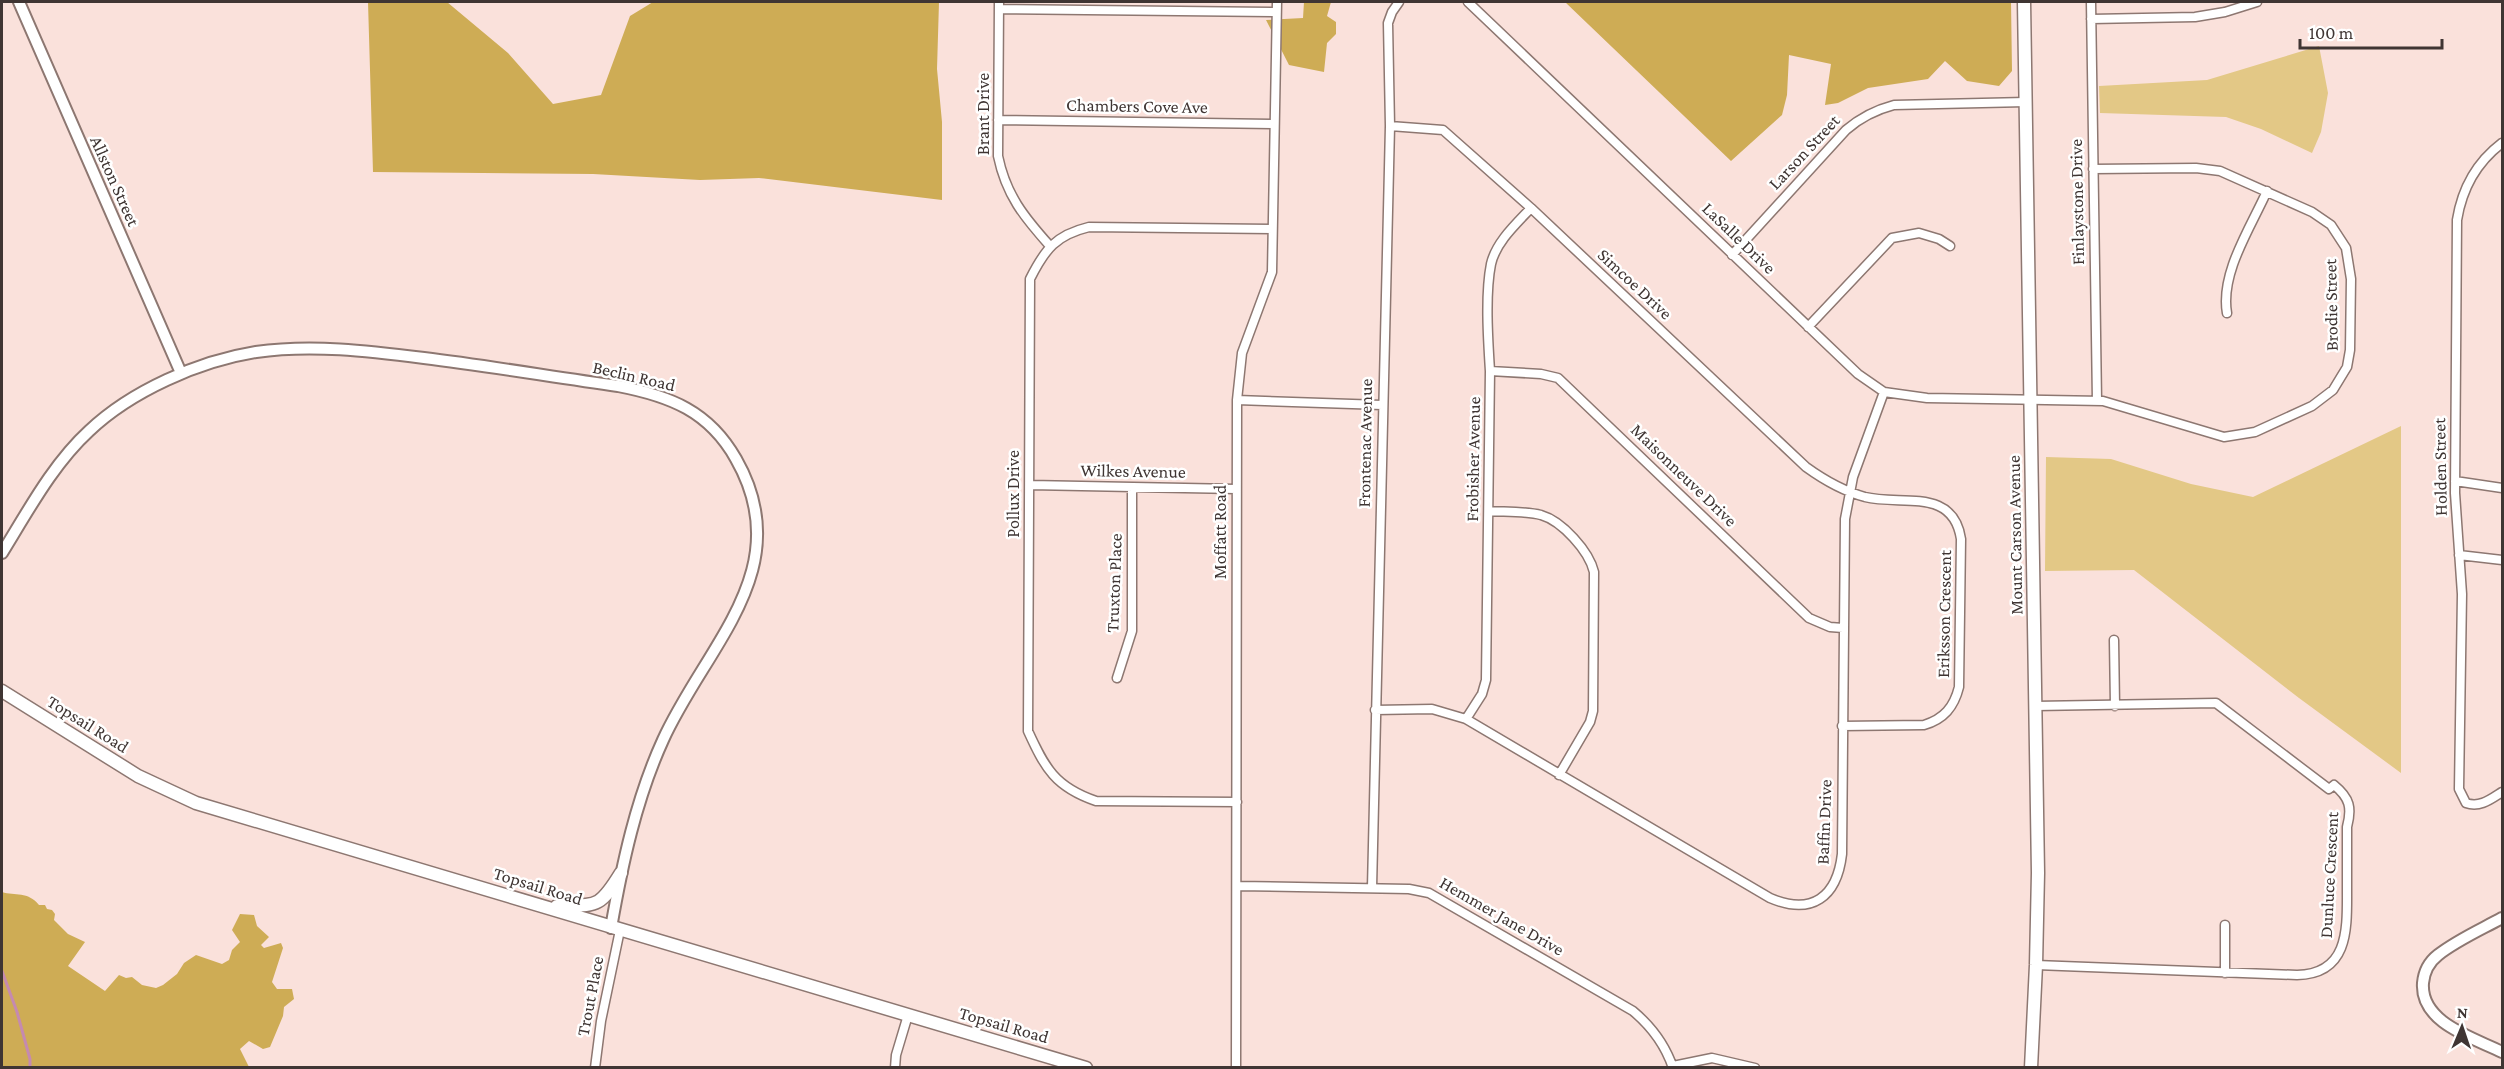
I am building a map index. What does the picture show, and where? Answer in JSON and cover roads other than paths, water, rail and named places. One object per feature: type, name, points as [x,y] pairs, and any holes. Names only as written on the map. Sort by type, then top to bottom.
[{"type":"main road","name":"Mount Carson Avenue","points":[[2024,2],[2035,706],[2036,964],[2031,1068]]},
{"type":"main road","name":"Topsail Road","points":[[2,691],[138,776],[196,803],[1086,1068]]},
{"type":"main road","points":[[548,907],[593,905],[608,894],[621,873]]},
{"type":"street","name":"Allston Street","points":[[18,2],[182,373]]},
{"type":"street","name":"Moffatt Road","points":[[1236,1068],[1237,400],[1242,353],[1270,279],[1276,2]]},
{"type":"street","name":"Frontenac Avenue","points":[[1372,888],[1390,126],[1388,23],[1399,2]]},
{"type":"street","name":"LaSalle Drive","points":[[1468,2],[1858,374],[1884,392],[1938,399],[2031,401]]},
{"type":"street","name":"Finlaystone Drive","points":[[2091,2],[2097,401]]},
{"type":"street","points":[[2091,19],[2195,17],[2225,12],[2257,2]]},
{"type":"street","points":[[999,5],[1276,12]]},
{"type":"street","name":"Brant Drive","points":[[999,5],[998,156],[1002,178],[1023,215],[1050,246]]},
{"type":"street","name":"Larson Street","points":[[1732,255],[1858,119],[1876,110],[1894,105],[2026,102]]},
{"type":"street","name":"Chambers Cove Ave","points":[[998,120],[1274,124]]},
{"type":"street","name":"Simcoe Drive","points":[[1390,126],[1443,129],[1531,208],[1806,467],[1849,491]]},
{"type":"street","name":"Holden Street","points":[[2502,143],[2484,160],[2470,180],[2457,220],[2455,481],[2462,594],[2458,781],[2460,794],[2466,803],[2478,805],[2502,792]]},
{"type":"street","name":"Brodie Street","points":[[2031,401],[2097,401],[2117,404],[2208,434],[2231,436],[2255,432],[2320,402],[2333,390],[2347,367],[2350,350],[2351,270],[2346,248],[2340,236],[2325,220],[2235,176],[2212,169],[2094,169]]},
{"type":"street","points":[[2226,313],[2225,294],[2229,274],[2268,191]]},
{"type":"street","name":"Frobisher Avenue","points":[[1466,719],[1482,694],[1486,680],[1490,371],[1487,334],[1491,263],[1506,235],[1531,208]]},
{"type":"street","name":"Pollux Drive","points":[[1237,802],[1096,801],[1064,787],[1051,775],[1028,731],[1030,279],[1040,259],[1050,246],[1071,231],[1089,227],[1272,229]]},
{"type":"street","points":[[1808,327],[1892,238],[1919,233],[1939,239],[1950,246]]},
{"type":"street","name":"Beclin Road","points":[[2,553],[46,483],[78,441],[98,423],[134,399],[182,373],[236,356],[286,351],[334,350],[440,360],[649,392],[680,403],[706,421],[727,443],[742,470],[758,515],[757,555],[742,599],[680,705],[662,743],[641,802],[621,873],[616,929]]},
{"type":"street","name":"Maisonneuve Drive","points":[[1490,371],[1541,374],[1558,378],[1809,618],[1830,627],[1843,628]]},
{"type":"street","name":"Baffin Drive","points":[[1375,710],[1432,709],[1466,719],[1770,898],[1795,907],[1823,898],[1837,878],[1840,867],[1845,519],[1849,491],[1884,392]]},
{"type":"street","points":[[1237,400],[1382,405]]},
{"type":"street","points":[[2455,481],[2502,488]]},
{"type":"street","name":"Wilkes Avenue","points":[[1030,485],[1236,489]]},
{"type":"street","name":"Truxton Place","points":[[1117,678],[1132,631],[1132,487]]},
{"type":"street","name":"Eriksson Crescent","points":[[1842,726],[1924,725],[1945,715],[1956,698],[1959,687],[1961,539],[1955,520],[1938,505],[1927,501],[1878,500],[1849,491]]},
{"type":"street","points":[[1489,511],[1540,515],[1554,522],[1575,540],[1591,561],[1594,572],[1593,711],[1590,722],[1560,775]]},
{"type":"street","points":[[2459,555],[2502,560]]},
{"type":"street","points":[[2114,640],[2115,706]]},
{"type":"street","name":"Dunluce Crescent","points":[[2035,706],[2216,703],[2329,789],[2334,785],[2344,795],[2351,812],[2347,827],[2346,932],[2337,956],[2322,969],[2303,975],[2036,964]]},
{"type":"street","name":"Hemmer Jane Drive","points":[[1237,886],[1372,888],[1429,893],[1641,1018],[1655,1033],[1673,1067]]},
{"type":"street","points":[[2502,918],[2437,955],[2426,970],[2423,990],[2427,1004],[2439,1019],[2502,1052]]},
{"type":"street","points":[[2225,925],[2225,972]]},
{"type":"street","name":"Trout Place","points":[[595,1068],[616,929]]},
{"type":"street","points":[[895,1068],[896,1056],[908,1015]]},
{"type":"street","points":[[1673,1067],[1712,1058],[1755,1068]]},
{"type":"waterway","points":[[2,971],[17,1012],[30,1059],[30,1068]]}]
